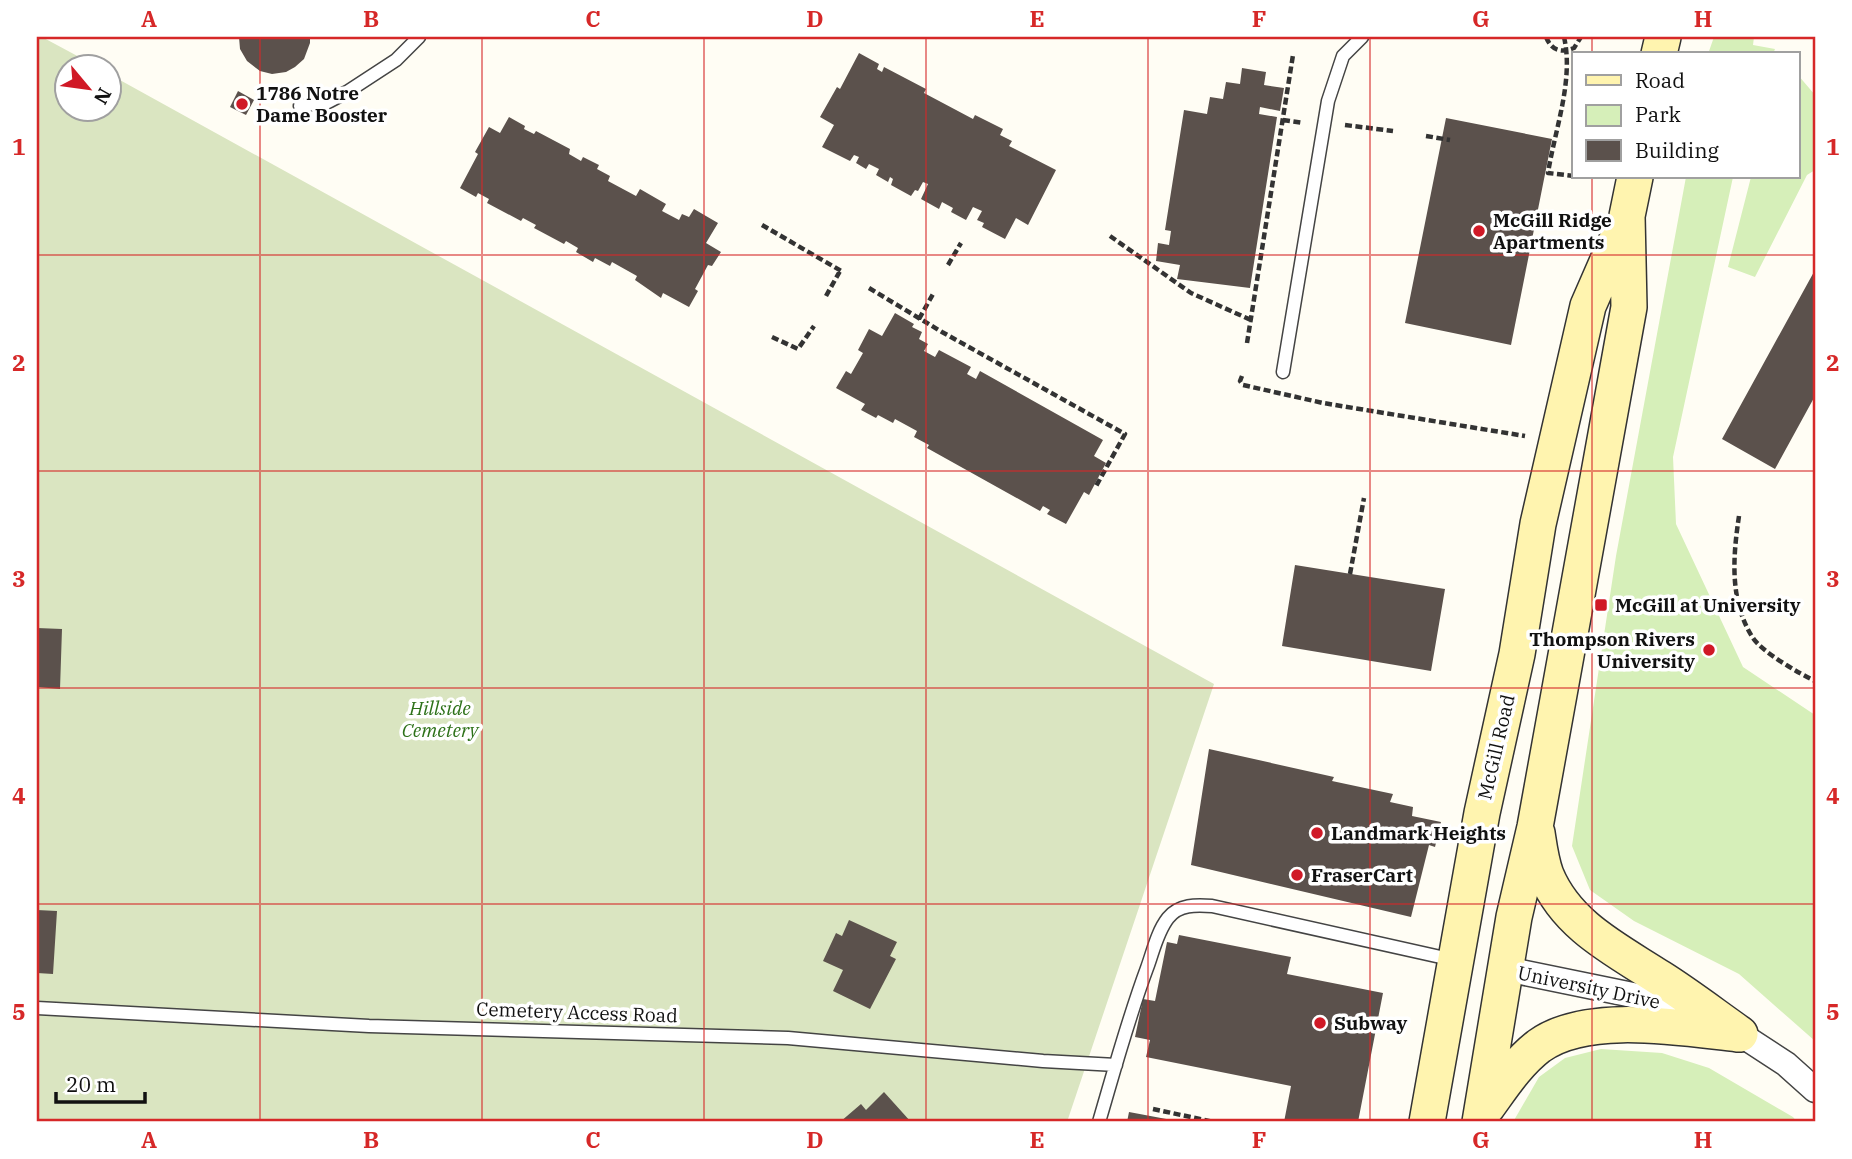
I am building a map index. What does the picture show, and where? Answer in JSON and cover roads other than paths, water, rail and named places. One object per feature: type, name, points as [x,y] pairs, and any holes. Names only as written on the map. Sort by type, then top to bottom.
[{"type":"main road","name":"McGill Road","points":[[1427,1122],[1482,813],[1517,654],[1538,524],[1551,464],[1588,306],[1627,216],[1635,178]]},
{"type":"main road","name":"McGill Road","points":[[1481,1119],[1514,917],[1535,827],[1629,307],[1627,216]]},
{"type":"main road","points":[[1535,827],[1546,874],[1564,905],[1586,930],[1740,1034]]},
{"type":"main road","points":[[1455,960],[1506,969]]},
{"type":"main road","points":[[1481,1119],[1514,1068],[1541,1045],[1567,1032],[1607,1026],[1651,1024],[1740,1034]]},
{"type":"street","name":"University Drive","points":[[1506,969],[1657,1000],[1740,1034],[1786,1064],[1815,1090]]},
{"type":"lane","points":[[300,106],[328,102],[346,92],[396,60],[419,37]]},
{"type":"lane","points":[[1283,372],[1328,100],[1343,56],[1362,37]]},
{"type":"lane","points":[[1099,1122],[1135,1000],[1159,936],[1168,918],[1181,908],[1212,906],[1455,960]]},
{"type":"lane","name":"Cemetery Access Road","points":[[37,1008],[369,1026],[788,1038],[1116,1065]]},
{"type":"place","name":"1786 Notre Dame Booster","points":[[242,104]]},
{"type":"place","name":"McGill Ridge Apartments","points":[[1479,231]]},
{"type":"place","name":"McGill at University","points":[[1601,605]]},
{"type":"place","name":"Thompson Rivers University","points":[[1709,650]]},
{"type":"place","name":"Landmark Heights","points":[[1317,833]]},
{"type":"place","name":"FraserCart","points":[[1297,875]]},
{"type":"place","name":"Subway","points":[[1320,1023]]},
{"type":"park label","name":"Hillside Cemetery","points":[[440,719]]}]
